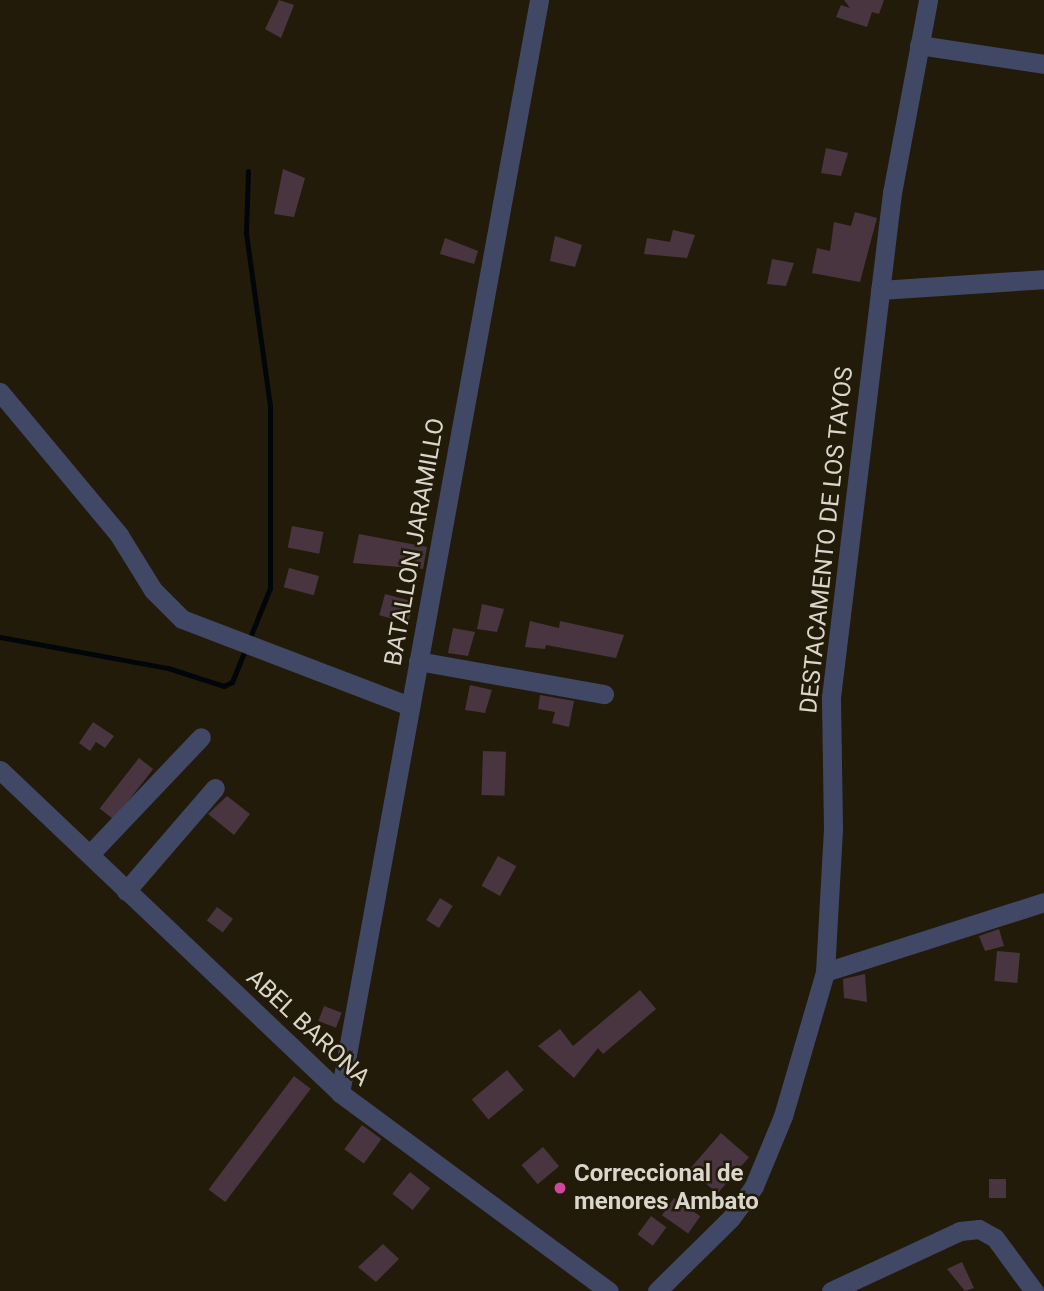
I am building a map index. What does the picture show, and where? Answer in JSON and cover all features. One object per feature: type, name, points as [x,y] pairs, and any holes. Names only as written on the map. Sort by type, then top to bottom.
[{"type":"street","name":"BATALLON JARAMILLO","points":[[340,1094],[539,0]]},
{"type":"street","name":"DESTACAMENTO DE LOS TAYOS","points":[[657,1291],[731,1218],[754,1186],[783,1116],[825,972],[833,828],[831,697],[880,290],[928,0]]},
{"type":"street","points":[[919,44],[1044,64]]},
{"type":"street","points":[[880,290],[1044,279]]},
{"type":"street","points":[[0,393],[119,535],[153,590],[182,619],[220,637],[410,706]]},
{"type":"street","points":[[418,661],[604,694]]},
{"type":"street","points":[[90,855],[201,737]]},
{"type":"street","name":"ABEL BARONA","points":[[0,770],[340,1094],[609,1291]]},
{"type":"street","points":[[126,891],[215,788]]},
{"type":"street","points":[[825,972],[1044,902]]},
{"type":"street","points":[[831,1291],[960,1231],[979,1229],[995,1238],[1037,1286]]},
{"type":"building","points":[[279,0],[294,5],[281,38],[265,29]]},
{"type":"building","points":[[844,0],[884,0],[879,14],[872,12],[867,27],[836,17],[841,5],[850,8]]},
{"type":"building","points":[[826,148],[848,153],[841,176],[821,173]]},
{"type":"building","points":[[283,169],[305,178],[294,217],[274,214]]},
{"type":"building","points":[[855,212],[877,218],[860,282],[812,273],[817,248],[830,251],[834,222],[851,226]]},
{"type":"building","points":[[673,230],[695,235],[687,258],[644,254],[647,238],[670,242]]},
{"type":"building","points":[[555,236],[582,245],[575,267],[550,261]]},
{"type":"building","points":[[445,238],[478,251],[474,264],[440,254]]},
{"type":"building","points":[[772,259],[794,263],[786,286],[767,284]]},
{"type":"building","points":[[292,526],[323,532],[319,554],[288,548]]},
{"type":"building","points":[[359,534],[427,547],[423,569],[353,563]]},
{"type":"building","points":[[289,568],[319,576],[314,595],[284,587]]},
{"type":"building","points":[[385,594],[414,602],[408,623],[379,615]]},
{"type":"building","points":[[482,604],[504,609],[497,632],[477,629]]},
{"type":"building","points":[[530,621],[559,628],[560,621],[624,635],[616,658],[546,645],[545,649],[525,647]]},
{"type":"building","points":[[453,628],[475,632],[468,656],[448,653]]},
{"type":"building","points":[[470,685],[492,690],[485,713],[465,710]]},
{"type":"building","points":[[540,695],[574,701],[569,727],[552,723],[555,712],[538,709]]},
{"type":"building","points":[[93,722],[114,736],[105,748],[96,742],[90,751],[79,743]]},
{"type":"building","points":[[483,751],[506,752],[504,796],[481,795]]},
{"type":"building","points":[[139,758],[153,769],[114,820],[100,808]]},
{"type":"building","points":[[227,796],[250,814],[234,835],[208,814]]},
{"type":"building","points":[[498,856],[516,866],[500,896],[482,886]]},
{"type":"building","points":[[440,898],[453,906],[439,928],[426,920]]},
{"type":"building","points":[[217,907],[233,919],[223,933],[207,921]]},
{"type":"building","points":[[999,929],[1004,946],[985,951],[979,936]]},
{"type":"building","points":[[997,951],[1020,953],[1017,983],[994,981]]},
{"type":"building","points":[[865,974],[867,1002],[844,998],[843,979]]},
{"type":"building","points":[[640,990],[656,1009],[603,1054],[598,1048],[574,1078],[538,1046],[560,1029],[573,1046]]},
{"type":"building","points":[[324,1006],[342,1013],[336,1028],[318,1021]]},
{"type":"building","points":[[507,1070],[524,1090],[488,1119],[472,1100]]},
{"type":"building","points":[[294,1076],[311,1089],[225,1202],[209,1189]]},
{"type":"building","points":[[362,1125],[381,1139],[364,1163],[344,1149]]},
{"type":"building","points":[[721,1133],[749,1157],[717,1194],[690,1169]]},
{"type":"building","points":[[543,1147],[559,1166],[538,1184],[522,1165]]},
{"type":"building","points":[[410,1172],[430,1188],[413,1210],[392,1194]]},
{"type":"building","points":[[989,1179],[1006,1179],[1006,1198],[989,1198]]},
{"type":"building","points":[[674,1198],[700,1216],[688,1234],[662,1215]]},
{"type":"building","points":[[651,1216],[666,1227],[653,1246],[637,1235]]},
{"type":"building","points":[[383,1244],[399,1259],[376,1282],[358,1267]]},
{"type":"building","points":[[962,1262],[974,1288],[965,1291],[947,1269]]},
{"type":"waterway","points":[[0,637],[168,668],[224,686],[232,682],[270,588],[270,406],[246,232],[248,171]]},
{"type":"place","name":"Correccional de menores Ambato","points":[[560,1188]]}]
